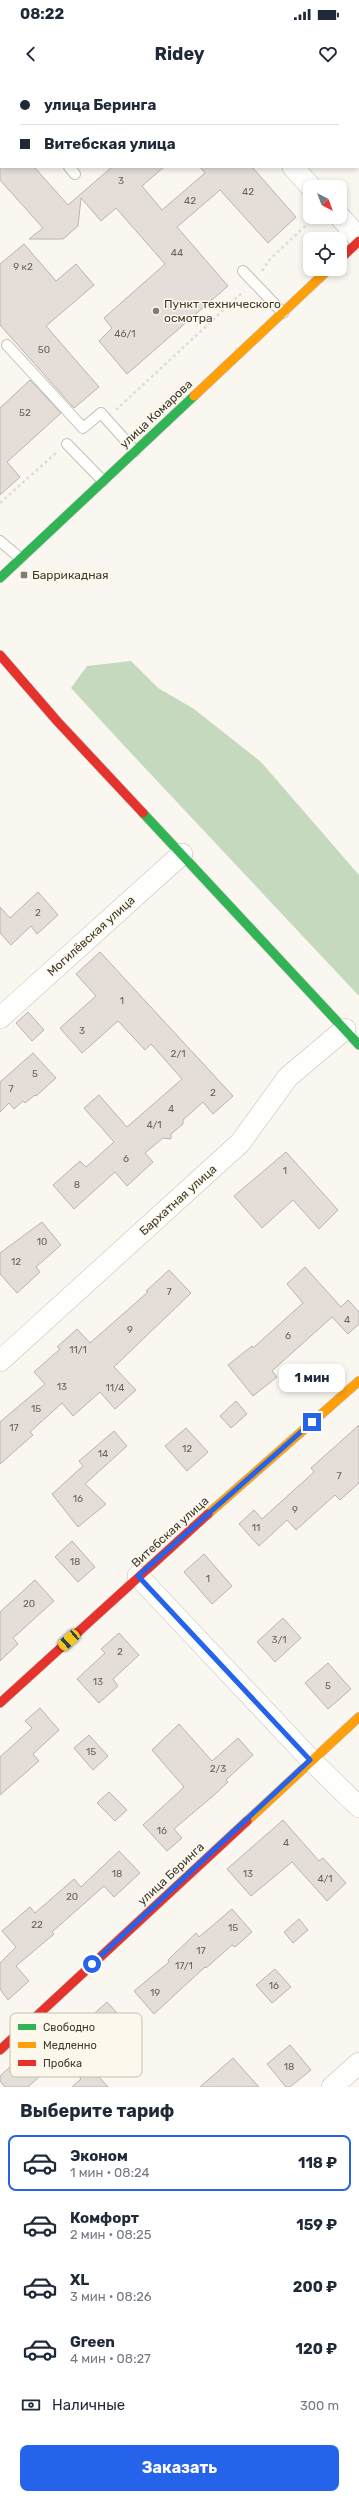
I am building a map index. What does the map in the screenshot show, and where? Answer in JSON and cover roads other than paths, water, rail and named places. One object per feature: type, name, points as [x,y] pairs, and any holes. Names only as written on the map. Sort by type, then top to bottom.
[{"type":"street","points":[[294,168],[305,180]]},
{"type":"street","points":[[346,224],[359,238]]},
{"type":"street","points":[[347,252],[359,241]]},
{"type":"street","name":"улица Комарова","points":[[0,578],[322,276]]},
{"type":"street","points":[[0,655],[57,721],[359,1045]]},
{"type":"street","name":"Могилёвская улица","points":[[0,1018],[182,854]]},
{"type":"street","name":"Бархатная улица","points":[[0,1361],[240,1143],[288,1077],[345,1029]]},
{"type":"street","name":"Витебская улица","points":[[0,1703],[138,1576],[359,1381]]},
{"type":"street","points":[[138,1576],[310,1760],[359,1807]]},
{"type":"street","name":"улица Беринга","points":[[40,2013],[310,1760],[359,1717]]},
{"type":"street","name":"улица Беринга","points":[[0,2050],[10,2041]]},
{"type":"street","points":[[332,2087],[359,2063]]},
{"type":"lane","points":[[243,272],[283,313]]},
{"type":"lane","points":[[7,345],[83,428],[100,413],[135,450]]},
{"type":"lane","points":[[67,444],[103,481]]},
{"type":"lane","points":[[0,541],[20,558]]},
{"type":"place","name":"Пункт технического осмотра","points":[[156,311]]},
{"type":"place","name":"Баррикадная","points":[[24,575]]}]
